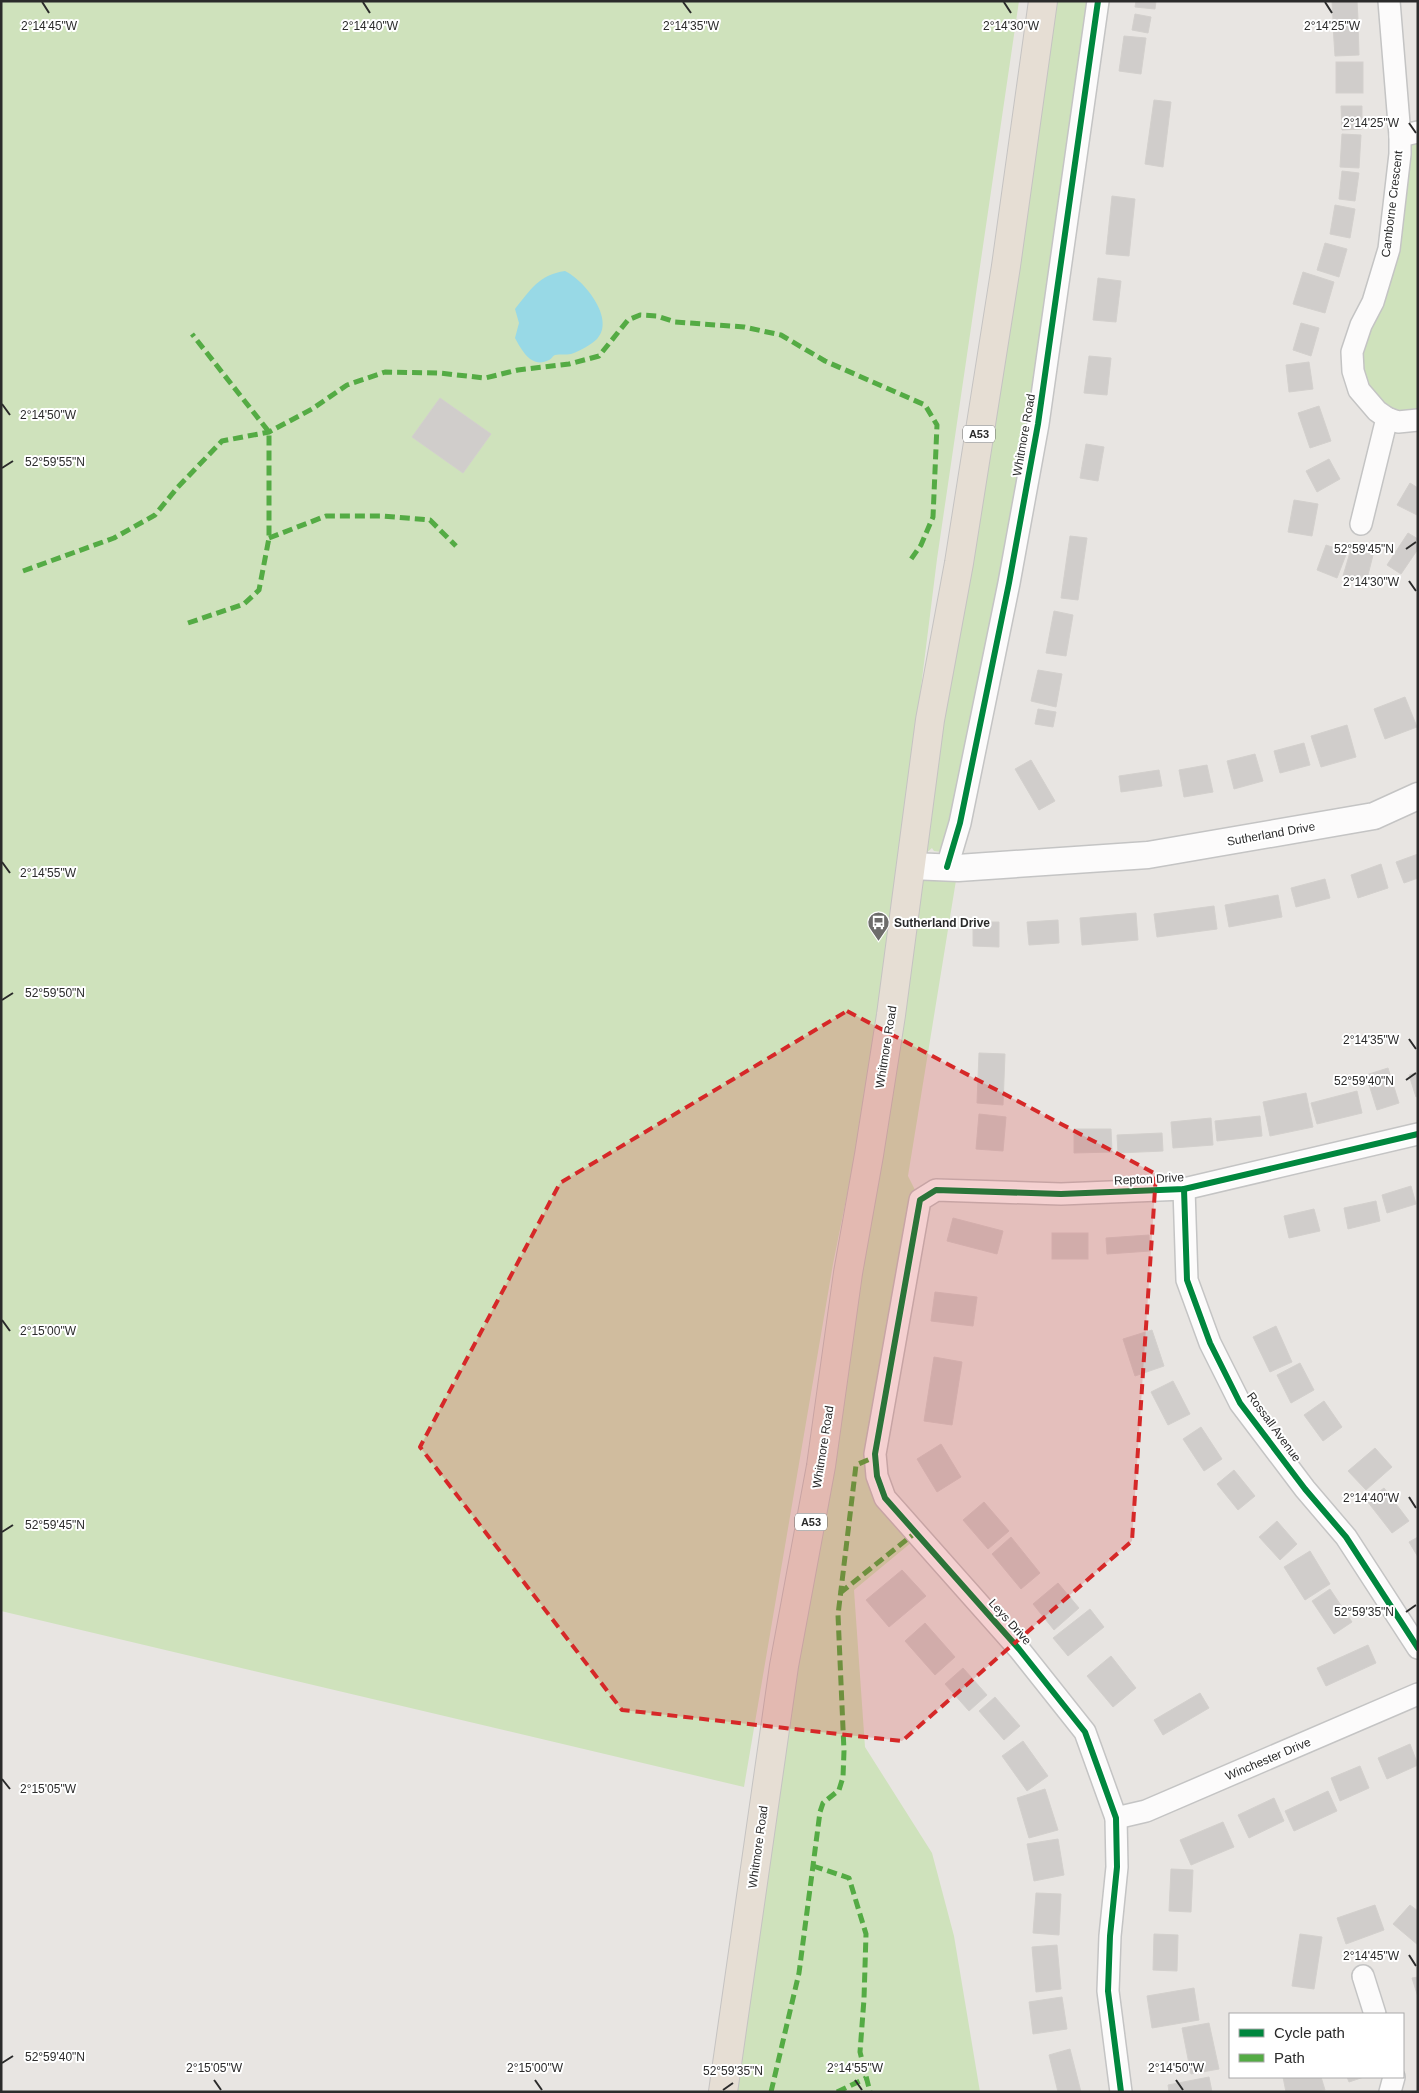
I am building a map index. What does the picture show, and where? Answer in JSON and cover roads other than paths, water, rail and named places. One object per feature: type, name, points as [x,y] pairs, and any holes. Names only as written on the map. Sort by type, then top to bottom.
[{"type":"highway","name":"Whitmore Road","points":[[723,2092],[784,1666],[821,1466],[848,1273],[891,1015],[930,720],[959,563],[1006,266],[1043,1]]},
{"type":"street","name":"Whitmore Road","points":[[947,868],[962,813],[1009,583],[1038,424],[1098,1]]},
{"type":"street","name":"Camborne Crescent","points":[[1387,418],[1369,404],[1359,390],[1353,371],[1352,352],[1361,325],[1373,302],[1388,249],[1400,154],[1409,134],[1389,1]]},
{"type":"street","points":[[1361,524],[1387,418],[1398,422],[1418,420]]},
{"type":"street","name":"Sutherland Drive","points":[[911,866],[947,868],[1148,855],[1374,816],[1418,796]]},
{"type":"street","name":"Repton Drive","points":[[936,1190],[1061,1194],[1184,1189],[1418,1134]]},
{"type":"street","name":"Rossall Avenue","points":[[1184,1189],[1187,1280],[1210,1343],[1240,1403],[1305,1489],[1346,1537],[1418,1648]]},
{"type":"street","name":"Leys Drive","points":[[936,1190],[920,1200],[875,1454],[877,1476],[885,1498],[1019,1649],[1085,1732],[1116,1818],[1117,1867],[1110,1936],[1108,1991],[1121,2092]]},
{"type":"street","name":"Winchester Drive","points":[[1116,1818],[1146,1812],[1418,1694]]},
{"type":"street","points":[[1363,1976],[1375,2013]]},
{"type":"street","points":[[1390,2092],[1394,2078]]},
{"type":"water","points":[[565,271],[581,283],[595,301],[603,321],[602,331],[595,341],[577,352],[555,355],[549,360],[538,362],[528,357],[515,338],[519,323],[515,309],[536,284],[548,276]]},
{"type":"place","name":"Sutherland Drive","points":[[878,942]]}]
